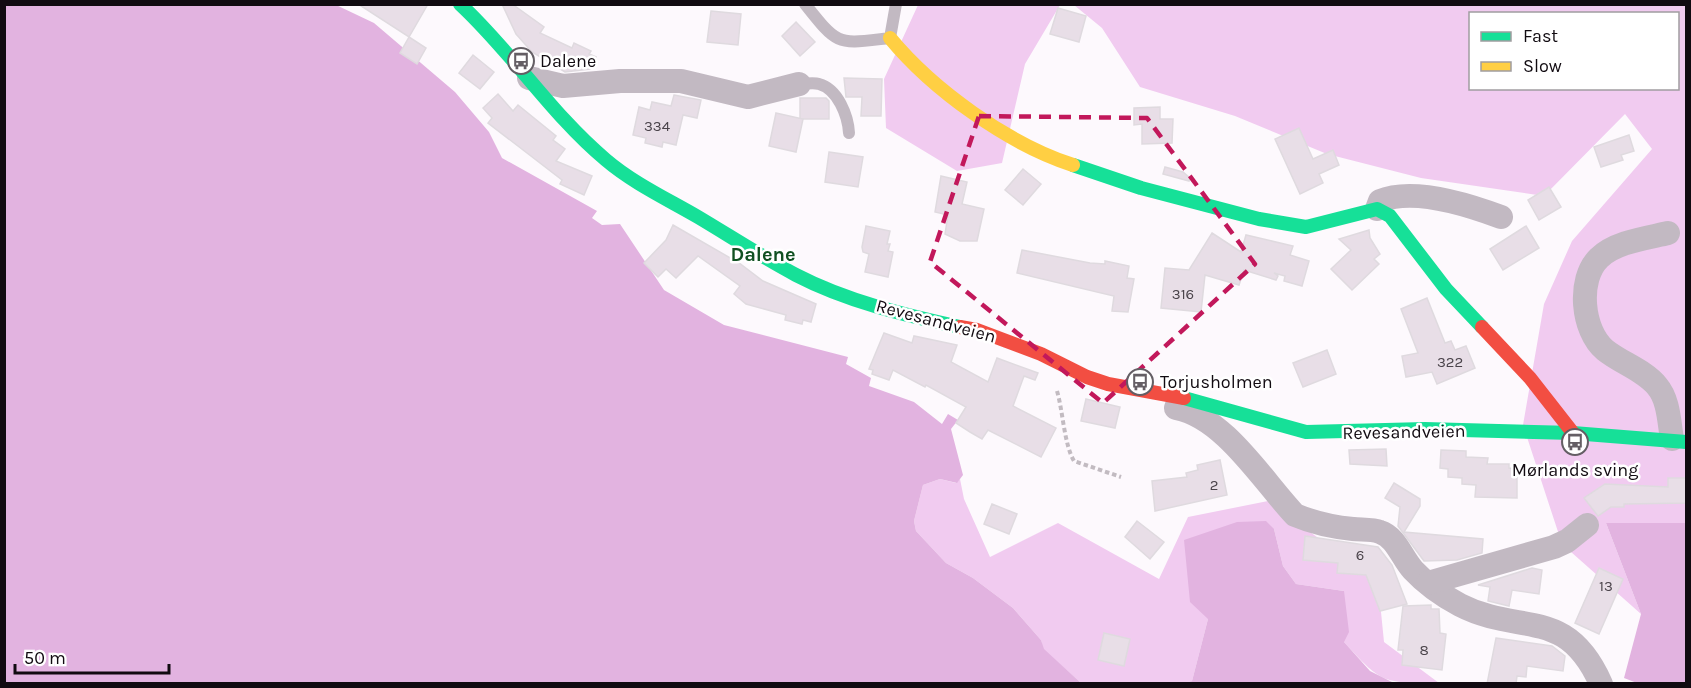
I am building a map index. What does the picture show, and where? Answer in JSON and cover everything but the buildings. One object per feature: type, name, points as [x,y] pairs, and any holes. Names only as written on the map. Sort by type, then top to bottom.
[{"type":"main road","name":"Revesandveien","points":[[460,4],[485,27],[606,160],[638,182],[796,275],[834,292],[907,316],[977,330],[1041,354],[1086,377],[1132,390],[1206,402],[1281,427],[1306,432],[1425,429],[1573,433],[1679,441]]},
{"type":"main road","points":[[890,38],[909,61],[949,96],[1028,146],[1054,159],[1141,188],[1259,219],[1306,227],[1377,209],[1390,216],[1446,289],[1530,378],[1573,433]]},
{"type":"street","points":[[529,78],[563,86],[620,81],[681,81],[748,96],[799,84]]},
{"type":"street","points":[[1377,209],[1380,201],[1390,196],[1412,195],[1476,208],[1501,217]]},
{"type":"street","name":"Revesandveien","points":[[1668,233],[1624,245],[1599,258],[1588,278],[1585,304],[1588,322],[1596,340],[1605,350],[1658,387],[1667,405],[1679,441]]},
{"type":"street","points":[[1132,390],[1136,398],[1186,410],[1204,418],[1220,430],[1295,515],[1310,522],[1381,532],[1392,540],[1412,569],[1439,594],[1462,607],[1490,616],[1534,623],[1563,634],[1578,647],[1593,666],[1601,684]]},
{"type":"street","points":[[1428,583],[1554,547],[1567,541],[1587,525]]},
{"type":"lane","points":[[805,4],[834,38],[848,42],[890,38],[896,4]]},
{"type":"lane","points":[[799,84],[817,83],[832,92],[845,114],[849,133]]},
{"type":"path","points":[[1061,364],[1055,384],[1064,414],[1066,439],[1072,458],[1079,465],[1121,477]]},
{"type":"highlighted area","points":[[979,116],[1147,118],[1255,264],[1103,403],[930,262]]},
{"type":"shaded area","points":[[334,4],[374,23],[455,92],[489,132],[502,158],[597,211],[592,218],[602,225],[620,224],[664,290],[724,325],[848,357],[846,364],[871,378],[869,386],[914,402],[942,424],[948,414],[958,420],[951,429],[963,475],[957,483],[940,479],[923,485],[914,521],[916,531],[946,563],[973,578],[1013,608],[1041,640],[1044,649],[1081,683],[5,683],[4,5]]},
{"type":"shaded area","points":[[918,5],[1060,5],[1025,64],[1002,163],[957,171],[886,128],[884,79]]},
{"type":"shaded area","points":[[1074,5],[1686,5],[1686,523],[1606,523],[1641,614],[1562,544],[1523,425],[1544,304],[1572,241],[1652,149],[1625,114],[1544,196],[1421,178],[1327,154],[1235,116],[1140,87],[1102,28]]},
{"type":"shaded area","points":[[940,479],[956,483],[960,479],[964,499],[990,557],[1058,523],[1159,579],[1188,517],[1268,501],[1378,582],[1384,642],[1439,683],[1394,681],[1367,666],[1344,642],[1344,591],[1296,584],[1283,566],[1274,529],[1208,619],[1192,681],[1187,684],[1081,683],[1043,649],[1041,640],[1013,608],[973,578],[946,563],[916,531],[914,521],[923,485]]},
{"type":"shaded area","points":[[1266,521],[1274,529],[1283,566],[1296,584],[1344,591],[1349,632],[1344,642],[1370,671],[1394,683],[1187,683],[1192,681],[1208,619],[1190,602],[1184,540],[1237,522]]},
{"type":"shaded area","points":[[1606,523],[1686,523],[1686,683],[1637,683],[1624,678],[1641,614]]},
{"type":"traffic: fast","points":[[460,4],[497,42],[567,123],[606,160],[627,176],[771,261],[815,284],[876,306],[960,327]]},
{"type":"traffic: fast","points":[[1073,165],[1141,188],[1259,219],[1306,227],[1377,209],[1390,216],[1446,289],[1482,327]]},
{"type":"traffic: fast","points":[[1184,398],[1306,432],[1425,429],[1573,433],[1686,442]]},
{"type":"traffic: slow","points":[[890,38],[928,77],[973,113],[1023,144],[1073,165]]},
{"type":"traffic: jam","points":[[960,327],[977,330],[1041,354],[1087,377],[1108,384],[1184,398]]},
{"type":"traffic: jam","points":[[1482,327],[1530,378],[1573,433]]},
{"type":"place","name":"Dalene","points":[[521,61]]},
{"type":"place","name":"Torjusholmen","points":[[1140,382]]},
{"type":"place","name":"Mørlands sving","points":[[1575,442]]},
{"type":"district","name":"Dalene","points":[[763,254]]}]
